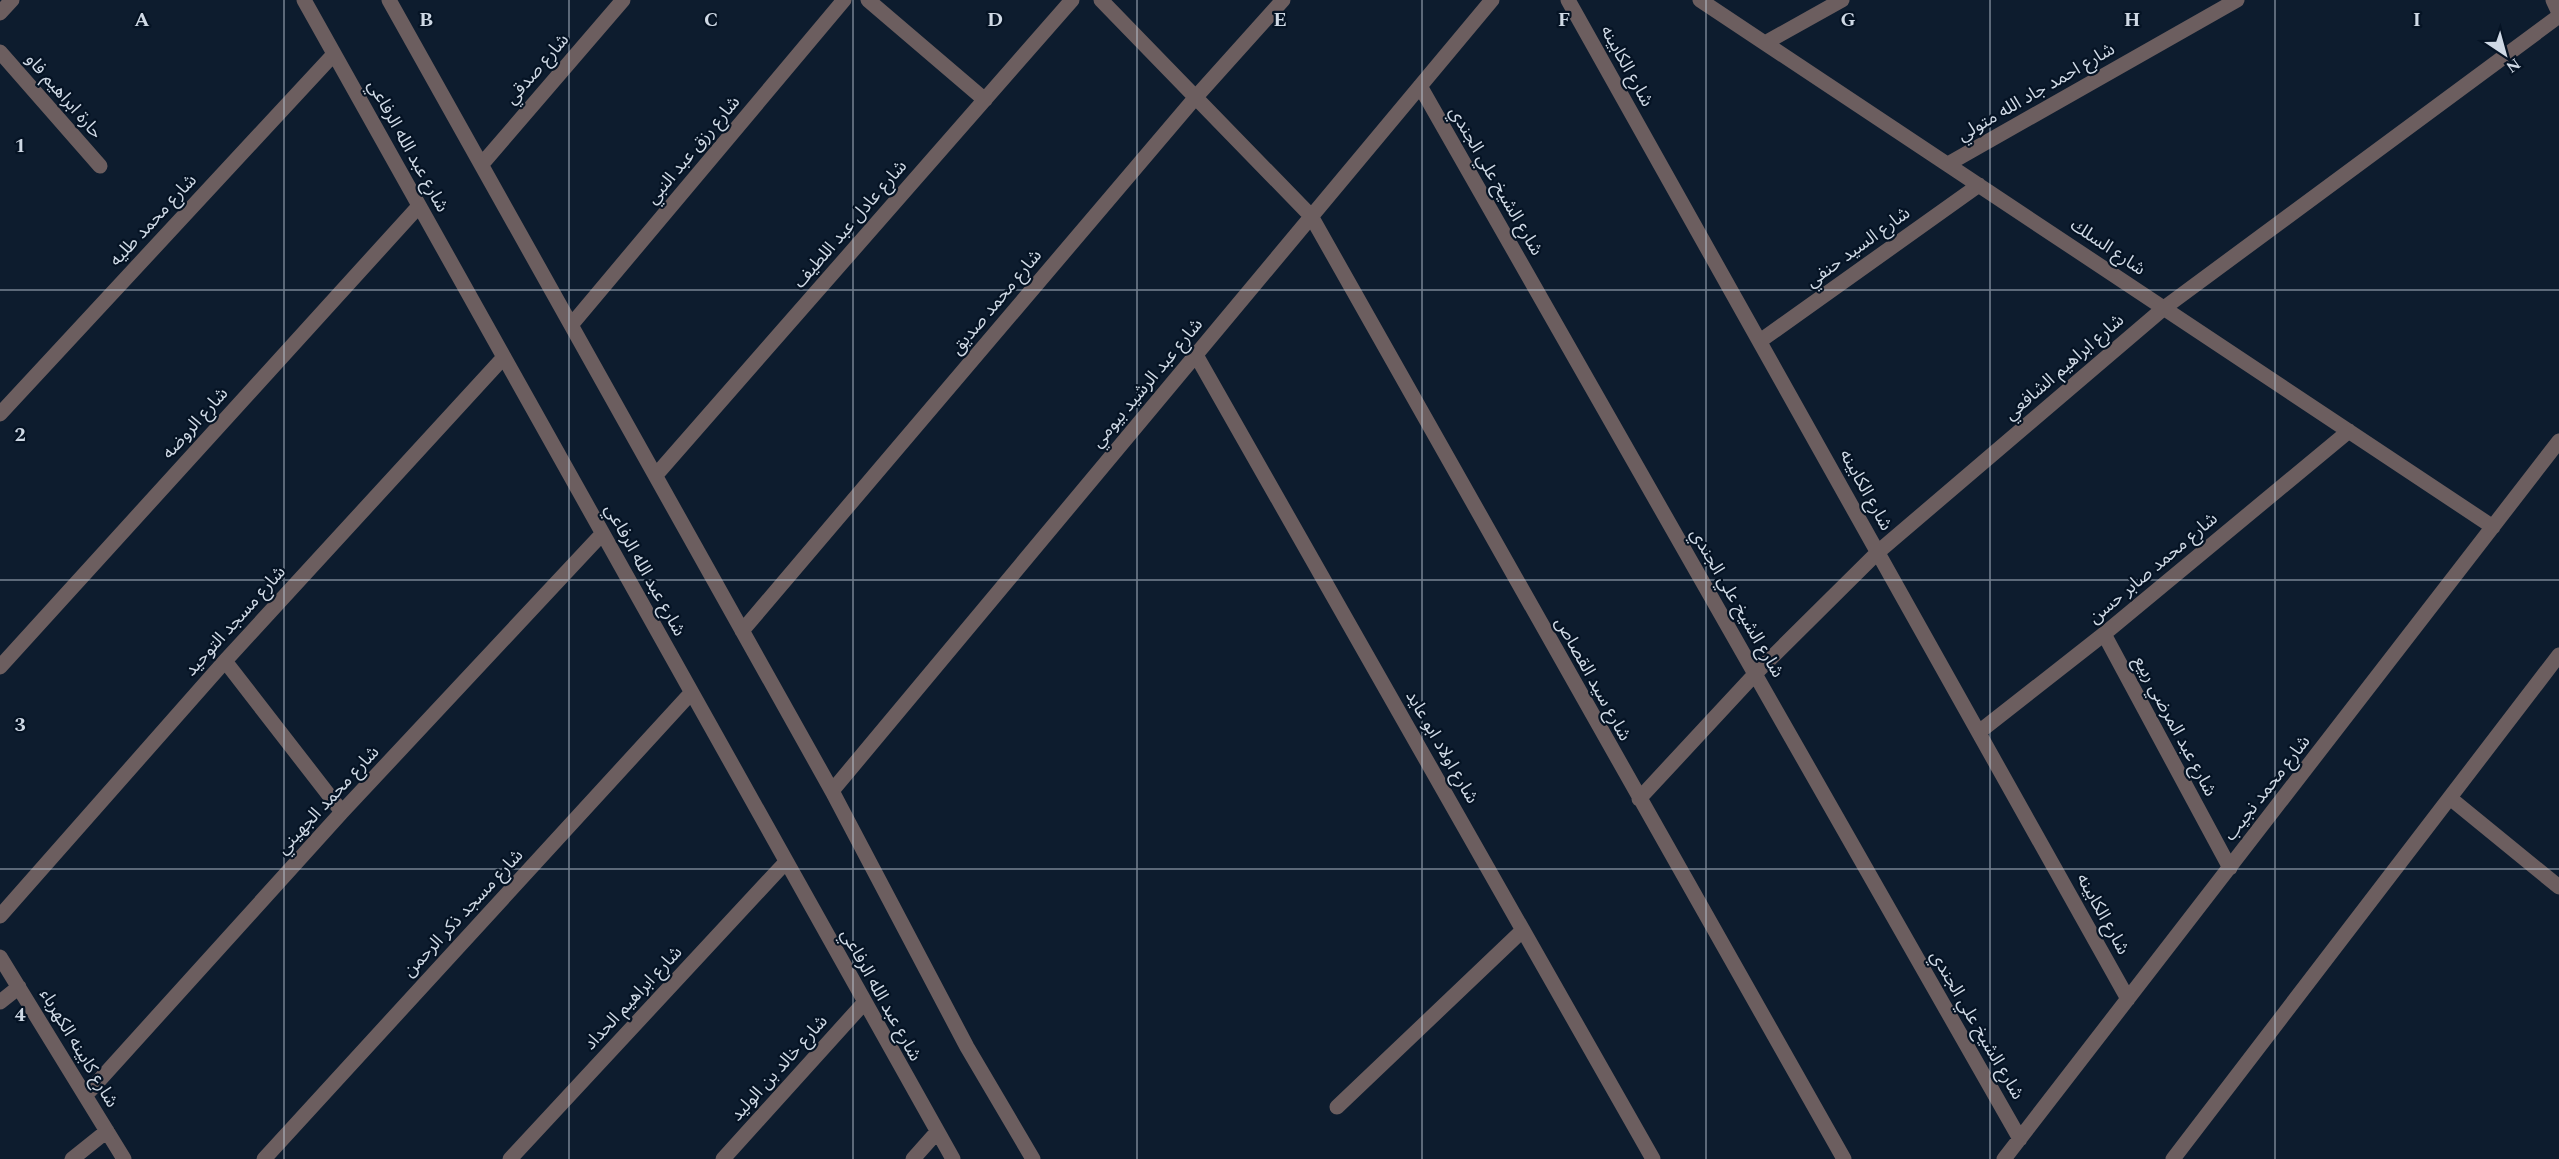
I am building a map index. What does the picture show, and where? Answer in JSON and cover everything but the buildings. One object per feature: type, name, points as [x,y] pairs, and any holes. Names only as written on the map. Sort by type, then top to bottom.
[{"type":"street","points":[[0,13],[12,0]]},
{"type":"street","name":"شارع عبد الله الرفاعي","points":[[304,0],[863,1004],[953,1159]]},
{"type":"street","points":[[407,0],[393,6],[832,791],[967,1047],[1033,1159]]},
{"type":"street","name":"شارع صدقي","points":[[482,164],[623,0]]},
{"type":"street","name":"شارع رزق عبد النبي","points":[[572,324],[844,0]]},
{"type":"street","points":[[868,0],[985,100]]},
{"type":"street","name":"شارع عادل عبد اللطيف","points":[[656,474],[1072,0]]},
{"type":"street","name":"شارع سيد القصاص","points":[[1101,0],[1311,216],[1844,1159]]},
{"type":"street","name":"شارع محمد صديق","points":[[742,631],[1195,98],[1283,0]]},
{"type":"street","name":"شارع عبد الرشيد بيومي","points":[[832,791],[1492,0]]},
{"type":"street","name":"شارع الكابينه","points":[[1568,0],[2128,999]]},
{"type":"street","name":"شارع السلك","points":[[1700,0],[2493,527]]},
{"type":"street","points":[[1765,43],[1842,0]]},
{"type":"street","name":"شارع احمد جاد الله متولي","points":[[1948,164],[2237,0]]},
{"type":"street","points":[[2553,0],[2559,15]]},
{"type":"street","name":"شارع ابراهيم الشافعي","points":[[1639,799],[1756,674],[1878,552],[2164,308],[2559,15]]},
{"type":"street","name":"حارة ابراهيم فاو","points":[[0,52],[100,166]]},
{"type":"street","name":"شارع محمد طليه","points":[[0,414],[334,54]]},
{"type":"street","name":"شارع الشيخ علي الجندي","points":[[1420,86],[2019,1139]]},
{"type":"street","name":"شارع السيد حنفي","points":[[1760,341],[1979,185]]},
{"type":"street","name":"شارع الروضه","points":[[0,667],[419,206]]},
{"type":"street","name":"شارع اولاد ابو عايد","points":[[1196,355],[1653,1159]]},
{"type":"street","name":"شارع مسجد التوحيد","points":[[0,916],[225,661],[504,357]]},
{"type":"street","name":"شارع محمد صابر حسن","points":[[1979,732],[2104,634],[2349,431]]},
{"type":"street","name":"شارع محمد نجيب","points":[[2004,1159],[2559,441]]},
{"type":"street","name":"شارع محمد الجهيني","points":[[86,1095],[342,812],[602,534]]},
{"type":"street","name":"شارع عبد المرضي ربيع","points":[[2104,634],[2229,868]]},
{"type":"street","points":[[2173,1159],[2559,655]]},
{"type":"street","points":[[225,661],[342,812]]},
{"type":"street","name":"شارع مسجد ذكر الرحمن","points":[[264,1159],[691,693]]},
{"type":"street","points":[[2450,798],[2559,887]]},
{"type":"street","name":"شارع ابراهيم الحداد","points":[[510,1159],[785,863]]},
{"type":"street","points":[[1337,1107],[1523,930]]},
{"type":"street","name":"شارع كابينه الكهرباء","points":[[0,957],[124,1159]]},
{"type":"street","points":[[0,1002],[19,987]]},
{"type":"street","name":"شارع خالد بن الوليد","points":[[723,1159],[863,1004]]},
{"type":"street","points":[[72,1159],[107,1131]]},
{"type":"street","points":[[913,1159],[937,1132]]}]
